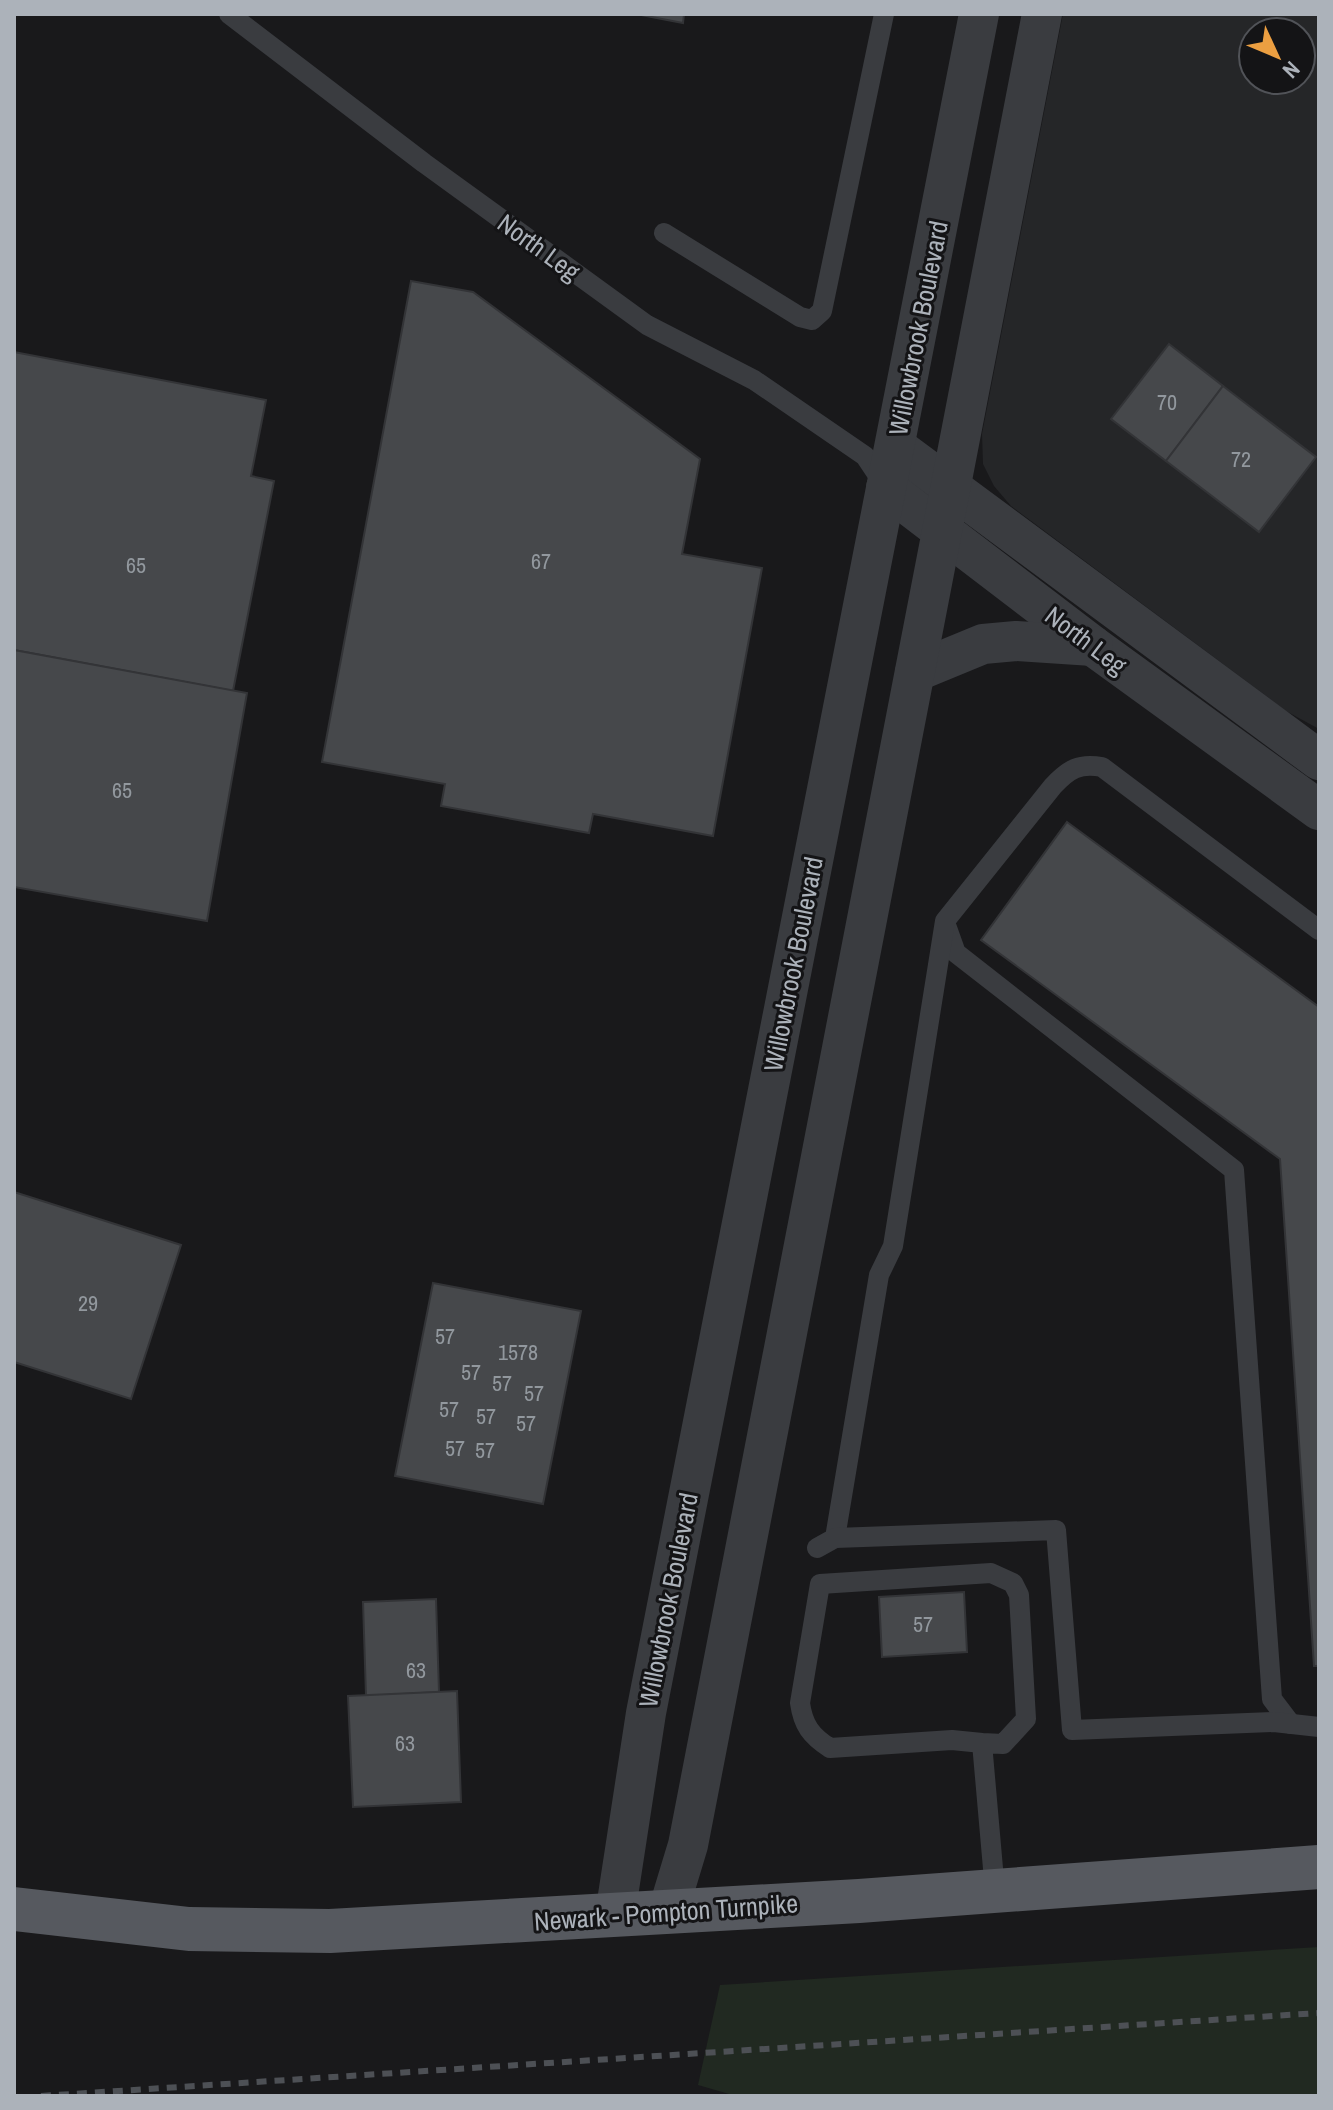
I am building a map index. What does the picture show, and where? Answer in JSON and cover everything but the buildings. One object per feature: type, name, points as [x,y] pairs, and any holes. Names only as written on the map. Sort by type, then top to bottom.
[{"type":"main road","name":"Newark - Pompton Turnpike","points":[[14,1909],[119,1924],[258,1932],[358,1930],[995,1891],[1319,1867]]},
{"type":"street","name":"Willowbrook Boulevard","points":[[615,1915],[648,1698],[882,463],[979,14]]},
{"type":"street","points":[[668,1911],[688,1845],[1042,14]]},
{"type":"street","name":"North Leg","points":[[882,463],[950,485],[1319,760]]},
{"type":"street","name":"North Leg","points":[[882,463],[942,531],[1093,646],[1315,799]]},
{"type":"street","points":[[915,672],[983,644],[1016,641],[1093,646]]},
{"type":"lane","name":"North Leg","points":[[229,14],[424,163],[647,325],[754,380],[882,463]]},
{"type":"lane","points":[[664,233],[800,317],[812,320],[822,311],[884,14]]},
{"type":"lane","points":[[1319,930],[1102,767],[1088,765],[1067,772],[1053,786],[945,921],[893,1246],[879,1275],[826,1543],[1056,1530],[1072,1730],[1291,1724],[1319,1727]]},
{"type":"lane","points":[[945,921],[956,953],[1234,1170],[1272,1699],[1291,1724]]},
{"type":"lane","points":[[991,1573],[1013,1583],[1019,1595],[1026,1719],[1003,1744],[982,1743],[952,1740],[830,1748],[818,1740],[802,1720],[800,1703],[820,1584],[991,1573]]},
{"type":"lane","points":[[982,1743],[995,1891]]},
{"type":"shaded area","points":[[1063,14],[1319,14],[1319,729],[1286,711],[1011,506],[994,486],[983,464],[982,434]]},
{"type":"shaded area","points":[[1319,1947],[1319,2096],[736,2096],[698,2085],[720,1985]]},
{"type":"railway","points":[[41,2096],[1319,2013]]}]
